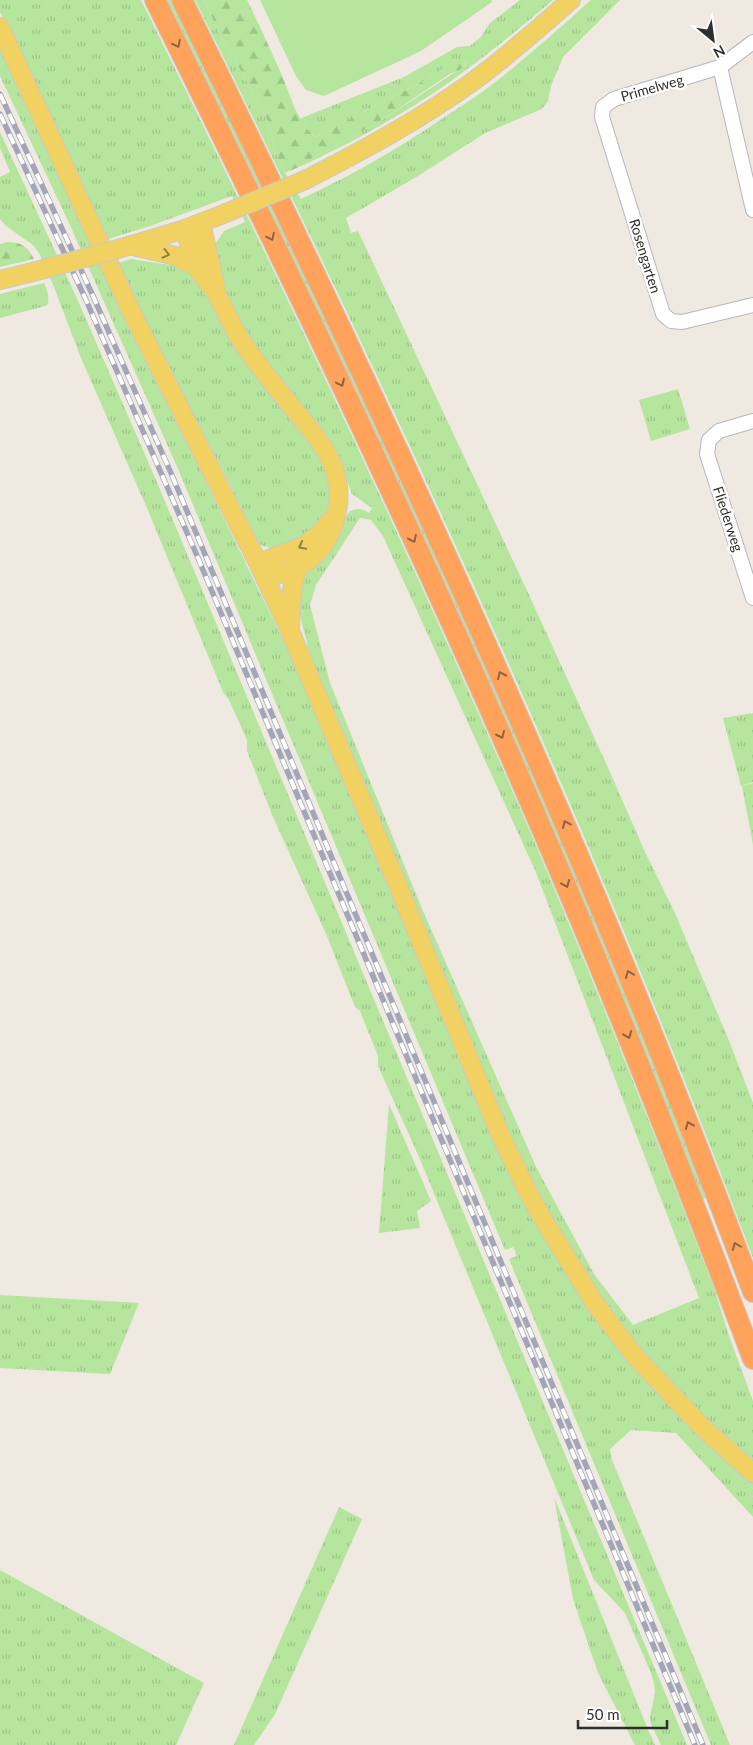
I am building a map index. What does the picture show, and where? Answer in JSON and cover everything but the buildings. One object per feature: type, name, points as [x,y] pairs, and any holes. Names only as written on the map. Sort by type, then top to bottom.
[{"type":"highway","points":[[155,0],[350,401],[506,747],[599,964],[654,1100],[753,1359]]},
{"type":"highway","points":[[182,0],[371,390],[528,738],[620,953],[753,1292]]},
{"type":"main road","points":[[0,280],[28,274],[193,226],[305,180],[406,126],[475,80],[571,0]]},
{"type":"main road","points":[[0,27],[131,311],[290,631],[396,881],[500,1134],[540,1214],[596,1306],[635,1356],[686,1411],[753,1473]]},
{"type":"main road","points":[[193,226],[189,247],[198,268],[218,296],[247,348],[320,444],[330,460],[337,477],[338,487],[334,528],[326,543],[313,557],[298,567],[279,575],[261,570]]},
{"type":"main road","points":[[193,226],[218,296]]},
{"type":"main road","points":[[124,247],[176,256],[198,268]]},
{"type":"main road","points":[[261,570],[304,546],[320,533],[336,514]]},
{"type":"main road","points":[[290,631],[292,589],[298,567]]},
{"type":"street","name":"Primelweg","points":[[604,107],[614,99],[720,67],[753,42]]},
{"type":"street","points":[[720,67],[753,210]]},
{"type":"street","name":"Rosengarten","points":[[604,107],[602,117],[663,314],[671,321],[682,322],[753,305]]},
{"type":"street","name":"Fliederweg","points":[[753,421],[719,431],[709,440],[707,454],[753,598]]},
{"type":"green space","points":[[0,0],[141,0],[291,306],[387,511],[481,718],[551,880],[669,1171],[714,1288],[753,1401],[753,1465],[715,1431],[629,1339],[582,1273],[519,1161],[314,670],[297,604],[301,578],[349,512],[359,509],[369,513],[372,508],[352,494],[338,457],[249,339],[227,298],[222,285],[215,249],[216,243],[224,231],[245,222],[232,196],[108,239],[0,12]],"holes":[[[360,518],[371,520],[383,536],[535,870],[699,1298],[633,1325],[594,1274],[537,1169],[423,911],[330,683],[310,605],[316,585]]]},
{"type":"green space","points":[[164,0],[173,0],[291,242],[519,735],[709,1196],[702,1200]]},
{"type":"green space","points":[[195,0],[204,0],[223,41],[267,119],[274,149],[285,173],[301,199],[339,180],[411,139],[470,100],[518,64],[591,0],[620,0],[563,57],[551,86],[548,101],[542,109],[485,133],[418,176],[346,218],[351,233],[358,231],[524,584],[645,852],[674,911],[730,1043],[753,1103],[753,1258],[627,938],[490,622],[346,309]]},
{"type":"green space","points":[[204,0],[247,0],[291,99],[303,123],[315,137],[433,76],[456,59],[467,61],[462,68],[448,75],[379,122],[307,161],[306,164],[285,173],[274,149],[267,119],[223,41]]},
{"type":"green space","points":[[260,0],[491,0],[492,2],[421,51],[324,96],[306,90],[296,76]]},
{"type":"green space","points":[[520,0],[553,0],[490,52],[434,93],[380,126],[306,164],[307,161],[379,122],[466,65],[467,61],[456,59],[433,76],[315,137],[299,119],[404,77],[457,47],[470,46],[480,38],[490,23]]},
{"type":"green space","points":[[558,0],[489,61],[415,112],[331,157],[308,168],[379,131],[434,97],[497,51]]},
{"type":"green space","points":[[0,43],[143,352],[303,681],[550,1246],[753,1480],[753,1489],[720,1463],[753,1497],[753,1517],[676,1433],[631,1430],[610,1449],[612,1460],[730,1745],[711,1745],[509,1259],[517,1256],[513,1247],[505,1250],[178,469],[69,223],[0,76]]},
{"type":"green space","points":[[0,132],[79,303],[156,480],[687,1745],[661,1745],[651,1724],[650,1717],[655,1693],[651,1673],[625,1613],[594,1580],[419,1157],[378,1066],[378,1056],[360,1011],[355,1007],[327,936],[273,817],[247,751],[247,740],[229,700],[223,692],[147,508],[81,358],[52,282],[39,253],[33,245],[6,226],[0,219],[0,177],[10,172],[0,148]]},
{"type":"green space","points":[[8,242],[24,246],[34,259],[0,267],[0,244]]},
{"type":"green space","points":[[131,259],[170,265],[174,263],[194,273],[323,463],[329,490],[329,502],[321,521],[302,537],[277,547],[266,547],[259,544],[223,471],[149,334],[118,263]]},
{"type":"green space","points":[[44,283],[48,293],[48,304],[0,318],[0,294]]},
{"type":"green space","points":[[678,389],[690,429],[651,441],[639,400]]},
{"type":"green space","points":[[753,713],[753,782],[741,786],[723,718]]},
{"type":"green space","points":[[753,783],[753,845],[742,786]]},
{"type":"green space","points":[[389,1104],[431,1201],[417,1211],[420,1228],[379,1233]]},
{"type":"green space","points":[[0,1295],[139,1303],[110,1374],[0,1368]]},
{"type":"green space","points":[[715,1459],[753,1489],[753,1497]]},
{"type":"green space","points":[[554,1497],[655,1745],[635,1745],[598,1673],[573,1599]]},
{"type":"green space","points":[[339,1507],[362,1519],[275,1714],[254,1745],[234,1745]]},
{"type":"green space","points":[[0,1570],[204,1683],[176,1745],[0,1745]]},
{"type":"railway","points":[[0,94],[93,296],[171,473],[703,1745]]},
{"type":"railway","points":[[0,114],[86,300],[198,558],[695,1745]]}]
